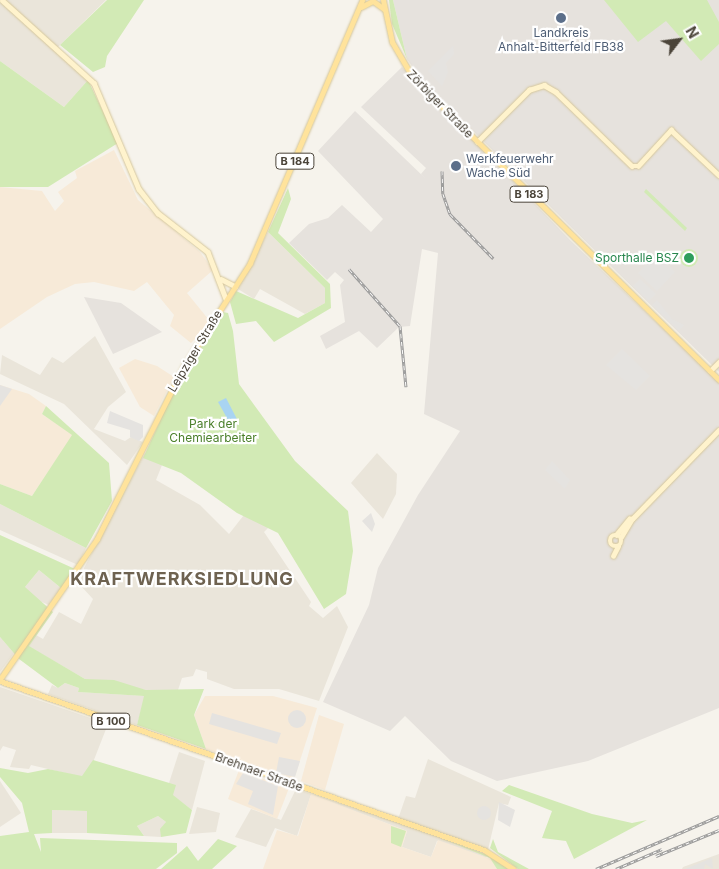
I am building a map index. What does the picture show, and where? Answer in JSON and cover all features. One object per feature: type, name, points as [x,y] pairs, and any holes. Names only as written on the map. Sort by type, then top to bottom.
[{"type":"main road","name":"Zörbiger Straße","points":[[383,0],[384,10],[404,65],[477,142],[719,380]]},
{"type":"main road","points":[[362,2],[373,1],[384,10]]},
{"type":"main road","name":"Leipziger Straße","points":[[0,680],[97,539],[182,369],[253,256],[362,2]]},
{"type":"main road","name":"Brehnaer Straße","points":[[0,680],[484,850],[513,869]]},
{"type":"street","points":[[2,0],[75,62],[106,104],[142,194],[165,219],[202,246],[221,279],[226,300]]},
{"type":"street","points":[[477,142],[539,85],[556,92],[635,167],[671,130],[719,175]]},
{"type":"street","points":[[221,279],[235,286]]},
{"type":"street","points":[[710,371],[719,362]]},
{"type":"street","points":[[618,536],[616,546],[611,539],[618,536],[702,445],[719,430]]},
{"type":"shaded area","points":[[0,0],[106,0],[56,49],[88,80],[64,107],[0,61]]},
{"type":"shaded area","points":[[393,0],[719,0],[719,372],[422,81],[407,59]]},
{"type":"shaded area","points":[[453,46],[454,54],[446,63],[448,72],[442,86],[428,71]]},
{"type":"shaded area","points":[[402,67],[571,241],[719,382],[719,708],[588,761],[497,781],[451,761],[405,716],[390,731],[323,702],[369,605],[378,568],[418,495],[460,431],[424,414],[438,253],[422,249],[410,326],[399,327],[377,348],[359,331],[326,349],[320,336],[345,322],[340,285],[344,280],[335,272],[327,280],[289,243],[309,224],[328,218],[342,205],[371,232],[383,219],[318,151],[355,111],[425,178],[421,174],[426,168],[361,107]]},
{"type":"shaded area","points":[[114,150],[138,200],[200,252],[213,270],[187,293],[209,320],[202,332],[191,343],[170,326],[174,315],[147,282],[134,291],[94,282],[75,284],[47,297],[0,329],[0,187],[42,191],[55,211],[64,201],[58,192],[77,178],[75,171]]},
{"type":"shaded area","points":[[268,232],[325,288],[325,303],[305,314],[260,289],[254,299],[238,289]]},
{"type":"shaded area","points":[[657,254],[675,272],[657,291],[638,273]]},
{"type":"shaded area","points":[[640,279],[656,294],[649,301],[633,286]]},
{"type":"shaded area","points":[[84,297],[121,303],[162,332],[113,354]]},
{"type":"shaded area","points":[[657,300],[672,319],[684,325],[679,331],[652,305]]},
{"type":"shaded area","points":[[95,336],[126,392],[108,407],[94,429],[125,441],[131,437],[143,442],[127,465],[64,404],[0,374],[2,355],[40,375],[52,357],[63,363]]},
{"type":"shaded area","points":[[622,349],[650,376],[636,390],[606,365]]},
{"type":"shaded area","points":[[135,359],[157,366],[174,377],[154,416],[140,407],[119,368]]},
{"type":"shaded area","points":[[0,385],[29,394],[46,406],[42,414],[73,435],[32,496],[0,484]]},
{"type":"shaded area","points":[[0,385],[12,389],[0,406]]},
{"type":"shaded area","points":[[110,411],[143,425],[143,437],[139,441],[130,437],[130,430],[107,423]]},
{"type":"shaded area","points":[[145,453],[162,465],[156,480],[200,505],[229,534],[251,506],[270,526],[264,532],[311,602],[309,606],[323,618],[337,606],[348,627],[319,701],[279,689],[234,689],[207,679],[207,672],[196,669],[193,676],[182,678],[178,690],[146,690],[85,679],[28,646],[36,635],[43,639],[59,612],[81,624],[93,599],[80,585],[84,568]]},
{"type":"shaded area","points":[[377,453],[397,474],[396,494],[383,519],[351,483]]},
{"type":"shaded area","points":[[552,461],[570,480],[565,489],[545,470]]},
{"type":"shaded area","points":[[0,504],[86,548],[78,565],[0,530]]},
{"type":"shaded area","points":[[371,513],[375,524],[372,532],[362,521]]},
{"type":"shaded area","points":[[39,570],[61,588],[49,605],[20,593]]},
{"type":"shaded area","points":[[0,637],[14,653],[0,672]]},
{"type":"shaded area","points":[[65,683],[79,688],[78,692],[145,696],[137,725],[48,694],[52,685],[58,688]]},
{"type":"shaded area","points":[[0,687],[108,724],[90,770],[82,777],[31,765],[29,769],[10,767],[16,750],[3,746],[0,751]]},
{"type":"shaded area","points":[[205,696],[273,696],[317,708],[294,779],[206,749],[194,715]]},
{"type":"shaded area","points":[[297,710],[305,715],[306,719],[301,727],[297,728],[289,723],[288,719],[293,711]]},
{"type":"shaded area","points":[[212,713],[281,733],[277,744],[209,724]]},
{"type":"shaded area","points":[[319,715],[344,724],[325,790],[301,781]]},
{"type":"shaded area","points":[[179,752],[205,761],[192,810],[172,795],[169,783]]},
{"type":"shaded area","points":[[279,757],[300,761],[295,777],[276,773]]},
{"type":"shaded area","points":[[428,759],[511,797],[508,805],[499,803],[486,858],[437,841],[431,857],[402,847],[407,831],[311,795],[297,836],[275,828],[266,847],[235,837],[251,809],[281,820],[296,789],[397,822],[406,796],[415,798]]},
{"type":"shaded area","points":[[239,770],[289,788],[277,819],[228,799]]},
{"type":"shaded area","points":[[243,773],[278,786],[273,815],[248,804],[253,791],[236,784]]},
{"type":"shaded area","points":[[0,781],[21,813],[0,827]]},
{"type":"shaded area","points":[[311,794],[407,831],[402,847],[431,857],[438,840],[496,861],[497,869],[263,869],[277,830],[298,836]]},
{"type":"shaded area","points":[[499,802],[515,810],[510,827],[498,820]]},
{"type":"shaded area","points":[[481,806],[487,806],[491,813],[487,820],[481,820],[477,816],[477,810]]},
{"type":"shaded area","points":[[197,807],[220,813],[216,832],[189,834]]},
{"type":"shaded area","points":[[52,810],[87,811],[87,833],[52,833]]},
{"type":"shaded area","points":[[158,816],[166,822],[161,837],[144,836],[137,826]]},
{"type":"shaded area","points":[[719,854],[719,869],[682,869],[683,867]]},
{"type":"shaded area","points":[[712,858],[713,869],[705,864],[704,869],[685,869]]},
{"type":"green space","points":[[107,0],[144,0],[107,56],[105,67],[93,72],[60,45]]},
{"type":"green space","points":[[389,0],[393,0],[407,59],[392,24]]},
{"type":"green space","points":[[604,0],[707,0],[719,22],[719,44],[701,61],[666,21],[638,42]]},
{"type":"green space","points":[[0,61],[64,107],[88,80],[118,143],[48,187],[0,187]]},
{"type":"green space","points":[[288,188],[291,199],[278,233],[330,284],[331,308],[274,342],[256,321],[236,324],[230,302],[236,291],[298,318],[325,303],[325,288],[268,232]]},
{"type":"green space","points":[[646,189],[687,228],[685,231],[644,192]]},
{"type":"green space","name":"Sporthalle BSZ","points":[[689,249],[695,252],[698,258],[695,264],[689,267],[683,264],[680,258],[683,252]]},
{"type":"green space","name":"Park der Chemiearbeiter","points":[[223,312],[228,313],[233,331],[239,384],[295,461],[348,511],[353,551],[346,594],[324,609],[278,533],[237,513],[181,473],[143,458],[173,393]]},
{"type":"green space","points":[[46,406],[109,463],[112,501],[86,548],[0,504],[0,484],[32,496],[72,435],[42,414]]},
{"type":"green space","points":[[0,535],[75,569],[61,588],[39,570],[25,587],[53,612],[29,646],[85,679],[114,680],[146,690],[204,689],[194,715],[206,749],[137,725],[144,696],[78,692],[79,688],[65,683],[58,688],[19,659],[0,637]]},
{"type":"green space","points":[[93,760],[176,785],[173,795],[192,810],[186,833],[161,837],[160,829],[166,822],[158,816],[137,826],[144,836],[87,833],[87,811],[52,810],[52,833],[34,834],[41,852],[40,838],[177,843],[177,853],[156,869],[0,869],[0,836],[29,832],[22,803],[0,777],[0,768],[28,773],[48,769],[82,776]]},
{"type":"green space","points":[[509,785],[592,814],[632,823],[647,820],[574,859],[566,841],[542,838],[552,811],[502,791]]},
{"type":"green space","points":[[391,826],[406,831],[401,847],[391,843]]},
{"type":"green space","points":[[440,838],[490,856],[508,869],[497,869],[490,858]]},
{"type":"green space","points":[[218,839],[237,846],[212,869],[161,869],[187,846],[198,861]]},
{"type":"green space","points":[[493,839],[498,852],[529,869],[518,869],[490,848]]},
{"type":"water","points":[[226,398],[239,423],[232,427],[218,402]]},
{"type":"railway","points":[[442,171],[443,194],[450,214],[493,258]]},
{"type":"railway","points":[[349,269],[400,326],[406,387]]},
{"type":"railway","points":[[596,869],[719,816]]},
{"type":"railway","points":[[656,856],[719,830]]},
{"type":"railway","points":[[616,869],[662,849]]},
{"type":"place","name":"Landkreis Anhalt-Bitterfeld FB38","points":[[561,18]]},
{"type":"place","name":"Werkfeuerwehr Wache Süd","points":[[456,166]]},
{"type":"place","name":"Sporthalle BSZ","points":[[689,258]]},
{"type":"district","name":"KRAFTWERKSIEDLUNG","points":[[182,579]]}]
